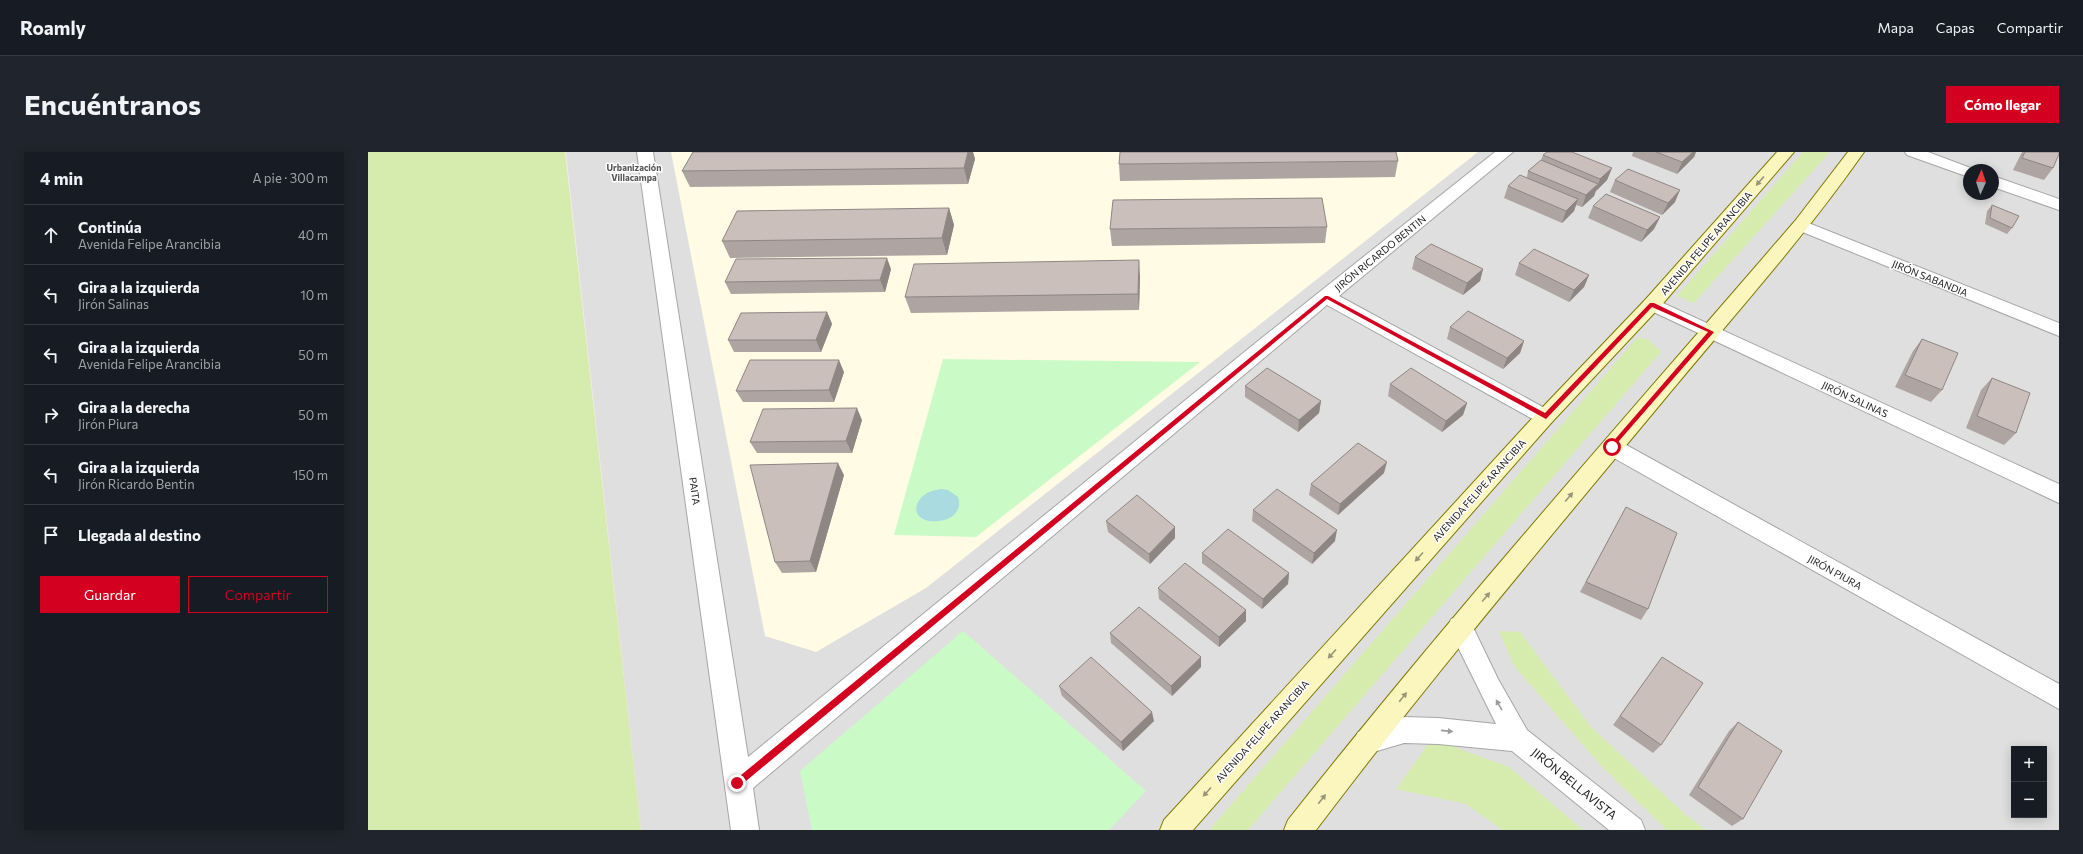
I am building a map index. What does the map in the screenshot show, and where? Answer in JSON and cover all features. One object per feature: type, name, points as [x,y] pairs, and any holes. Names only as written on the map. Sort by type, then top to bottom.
[{"type":"main road","name":"AVENIDA FELIPE ARANCIBIA","points":[[1174,830],[1546,416],[1652,304],[1786,152]]},
{"type":"main road","points":[[1298,830],[1367,741],[1460,627],[1801,225],[1856,152]]},
{"type":"street","name":"PAITA","points":[[645,152],[745,830]]},
{"type":"street","name":"JIRÓN RICARDO BENTIN","points":[[737,783],[1326,297],[1505,152]]},
{"type":"street","points":[[1913,152],[1963,170]]},
{"type":"street","points":[[1999,183],[2059,205]]},
{"type":"street","name":"JIRÓN SABANDIA","points":[[1801,225],[2059,330]]},
{"type":"street","points":[[1326,297],[1546,416]]},
{"type":"street","name":"JIRÓN SALINAS","points":[[1652,304],[2059,494]]},
{"type":"street","name":"JIRÓN PIURA","points":[[1612,447],[2059,698]]},
{"type":"street","name":"JIRÓN BELLAVISTA","points":[[1460,627],[1489,687],[1518,738],[1631,830]]},
{"type":"street","points":[[1367,741],[1404,730],[1438,730],[1518,738]]},
{"type":"shaded area","points":[[566,152],[2059,152],[2059,830],[641,830]]},
{"type":"shaded area","points":[[671,152],[1478,152],[926,588],[816,652],[765,636]]},
{"type":"green space","points":[[368,152],[565,152],[641,830],[368,830]]},
{"type":"green space","points":[[1803,152],[1830,152],[1694,303],[1677,296]]},
{"type":"green space","points":[[1637,338],[1648,339],[1661,352],[1248,830],[1209,830]]},
{"type":"green space","points":[[943,359],[1200,362],[976,537],[894,535]]},
{"type":"green space","points":[[963,631],[1146,791],[1109,830],[812,830],[800,771]]},
{"type":"green space","points":[[1499,631],[1520,632],[1591,727],[1687,816],[1706,830],[1667,830],[1603,768],[1514,666]]},
{"type":"green space","points":[[1432,739],[1509,767],[1583,830],[1502,830],[1466,804],[1396,789]]},
{"type":"water","points":[[942,489],[948,490],[958,497],[959,507],[954,515],[937,521],[920,517],[916,511],[918,502],[922,496],[928,492]]},
{"type":"building","points":[[693,152],[968,152],[964,168],[682,171]]},
{"type":"building","points":[[1120,152],[1396,152],[1398,161],[1119,164]]},
{"type":"building","points":[[1547,152],[1572,152],[1612,168],[1600,179],[1543,155]]},
{"type":"building","points":[[1656,152],[1693,152],[1682,162]]},
{"type":"building","points":[[2025,152],[2059,152],[2059,154],[2053,168],[2022,158]]},
{"type":"building","points":[[1541,160],[1598,184],[1586,195],[1528,171]]},
{"type":"building","points":[[1628,169],[1680,190],[1668,203],[1615,180]]},
{"type":"building","points":[[1520,175],[1578,199],[1566,211],[1508,186]]},
{"type":"building","points":[[1606,194],[1660,217],[1647,230],[1593,206]]},
{"type":"building","points":[[1322,198],[1327,227],[1110,229],[1113,200]]},
{"type":"building","points":[[1992,205],[2019,216],[2012,228],[1990,218]]},
{"type":"building","points":[[949,208],[942,238],[722,241],[737,211]]},
{"type":"building","points":[[1431,244],[1483,269],[1467,283],[1415,257]]},
{"type":"building","points":[[1534,249],[1589,275],[1574,290],[1519,263]]},
{"type":"building","points":[[887,258],[880,280],[725,282],[736,259]]},
{"type":"building","points":[[1139,260],[1138,294],[905,297],[914,264]]},
{"type":"building","points":[[1468,311],[1524,341],[1507,358],[1450,327]]},
{"type":"building","points":[[827,312],[816,340],[728,340],[741,313]]},
{"type":"building","points":[[1922,339],[1958,353],[1942,390],[1905,375]]},
{"type":"building","points":[[750,360],[839,360],[829,390],[736,391]]},
{"type":"building","points":[[1267,368],[1321,401],[1299,420],[1245,386]]},
{"type":"building","points":[[1411,368],[1467,403],[1446,421],[1390,384]]},
{"type":"building","points":[[1992,378],[2030,393],[2016,433],[1977,416]]},
{"type":"building","points":[[857,408],[846,441],[750,442],[763,409]]},
{"type":"building","points":[[1358,443],[1387,462],[1340,504],[1311,484]]},
{"type":"building","points":[[838,463],[810,561],[775,562],[750,465]]},
{"type":"building","points":[[1277,489],[1337,530],[1314,553],[1253,510]]},
{"type":"building","points":[[1137,495],[1175,527],[1149,554],[1106,521]]},
{"type":"building","points":[[1626,507],[1677,533],[1648,609],[1586,582]]},
{"type":"building","points":[[1228,529],[1289,573],[1263,599],[1202,553]]},
{"type":"building","points":[[1185,563],[1246,610],[1219,637],[1158,588]]},
{"type":"building","points":[[1139,607],[1201,657],[1171,686],[1110,633]]},
{"type":"building","points":[[1091,657],[1152,712],[1121,742],[1059,686]]},
{"type":"building","points":[[1662,657],[1703,683],[1661,745],[1620,716]]},
{"type":"building","points":[[1738,722],[1782,751],[1743,819],[1698,787]]},
{"type":"district","name":"Urbanización Villacampa","points":[[634,174]]},
{"type":"route","points":[[737,783],[1326,297],[1546,416],[1652,304],[1711,332],[1612,447]]}]
